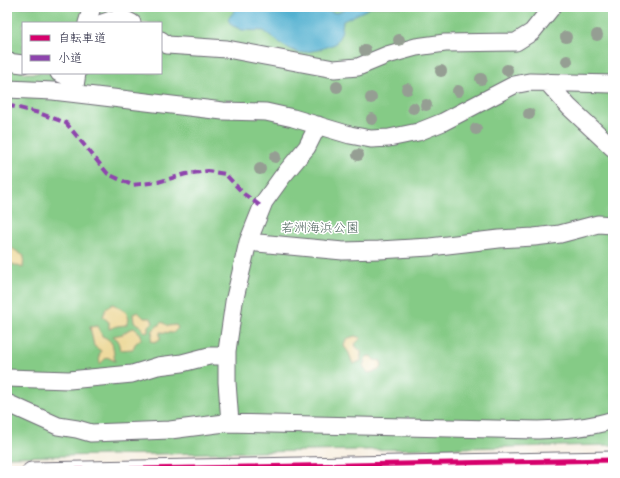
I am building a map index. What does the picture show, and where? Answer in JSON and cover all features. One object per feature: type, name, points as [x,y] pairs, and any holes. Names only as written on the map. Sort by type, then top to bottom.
[{"type":"street","points":[[86,22],[92,7]]},
{"type":"street","points":[[162,41],[167,45],[227,49],[334,69],[358,67],[387,55],[416,47],[445,43],[516,42],[532,32],[552,7]]},
{"type":"street","points":[[105,22],[120,17],[130,22]]},
{"type":"street","points":[[7,62],[22,64]]},
{"type":"street","points":[[61,74],[76,82],[223,111],[266,112],[293,118],[350,135],[371,139],[389,138],[418,132],[442,122],[514,85],[529,82],[613,84]]},
{"type":"street","points":[[7,89],[53,91],[76,82]]},
{"type":"street","points":[[547,82],[575,112],[613,148]]},
{"type":"street","points":[[230,423],[227,356],[234,302],[248,242],[264,202],[282,177],[307,147],[318,126]]},
{"type":"street","points":[[248,242],[343,251],[430,248],[499,239],[560,234],[598,224],[613,225]]},
{"type":"street","points":[[7,378],[69,380],[132,374],[158,366],[182,363],[209,356],[227,356]]},
{"type":"street","points":[[7,403],[58,426],[91,432],[170,430],[230,423],[538,430],[570,429],[598,425],[613,420]]},
{"type":"street","points":[[31,471],[613,460]]},
{"type":"green space","name":"若洲海浜公園","points":[[7,7],[613,7],[613,445],[7,457]]},
{"type":"sand","points":[[7,245],[24,256],[23,268],[7,262]]},
{"type":"sand","points":[[113,304],[126,312],[129,319],[126,325],[109,329],[109,322],[103,317],[106,308]]},
{"type":"sand","points":[[138,312],[144,318],[151,318],[153,323],[148,326],[148,332],[143,331],[140,325],[134,322],[133,314]]},
{"type":"sand","points":[[162,322],[168,326],[176,325],[178,328],[173,333],[160,332],[160,339],[155,342],[151,341],[153,330]]},
{"type":"sand","points":[[98,326],[102,336],[111,343],[115,361],[107,357],[100,364],[99,356],[101,351],[94,346],[90,327]]},
{"type":"sand","points":[[134,328],[141,334],[141,339],[135,344],[133,349],[120,350],[118,340],[113,336],[123,334]]},
{"type":"sand","points":[[355,336],[361,338],[355,344],[361,351],[361,361],[353,364],[349,353],[344,346],[346,339]]},
{"type":"sand","points":[[371,356],[374,360],[381,361],[382,367],[377,371],[368,373],[363,366],[366,357]]},
{"type":"water","points":[[239,7],[306,7],[337,13],[350,7],[372,7],[343,21],[341,34],[335,44],[318,50],[299,53],[284,46],[264,31],[242,30],[231,25],[228,19]]},
{"type":"marked path","points":[[7,105],[39,113],[66,123],[108,174],[132,185],[158,182],[186,174],[208,171],[225,174],[244,194],[262,207]]},
{"type":"cycle path","points":[[31,471],[613,460]]}]
